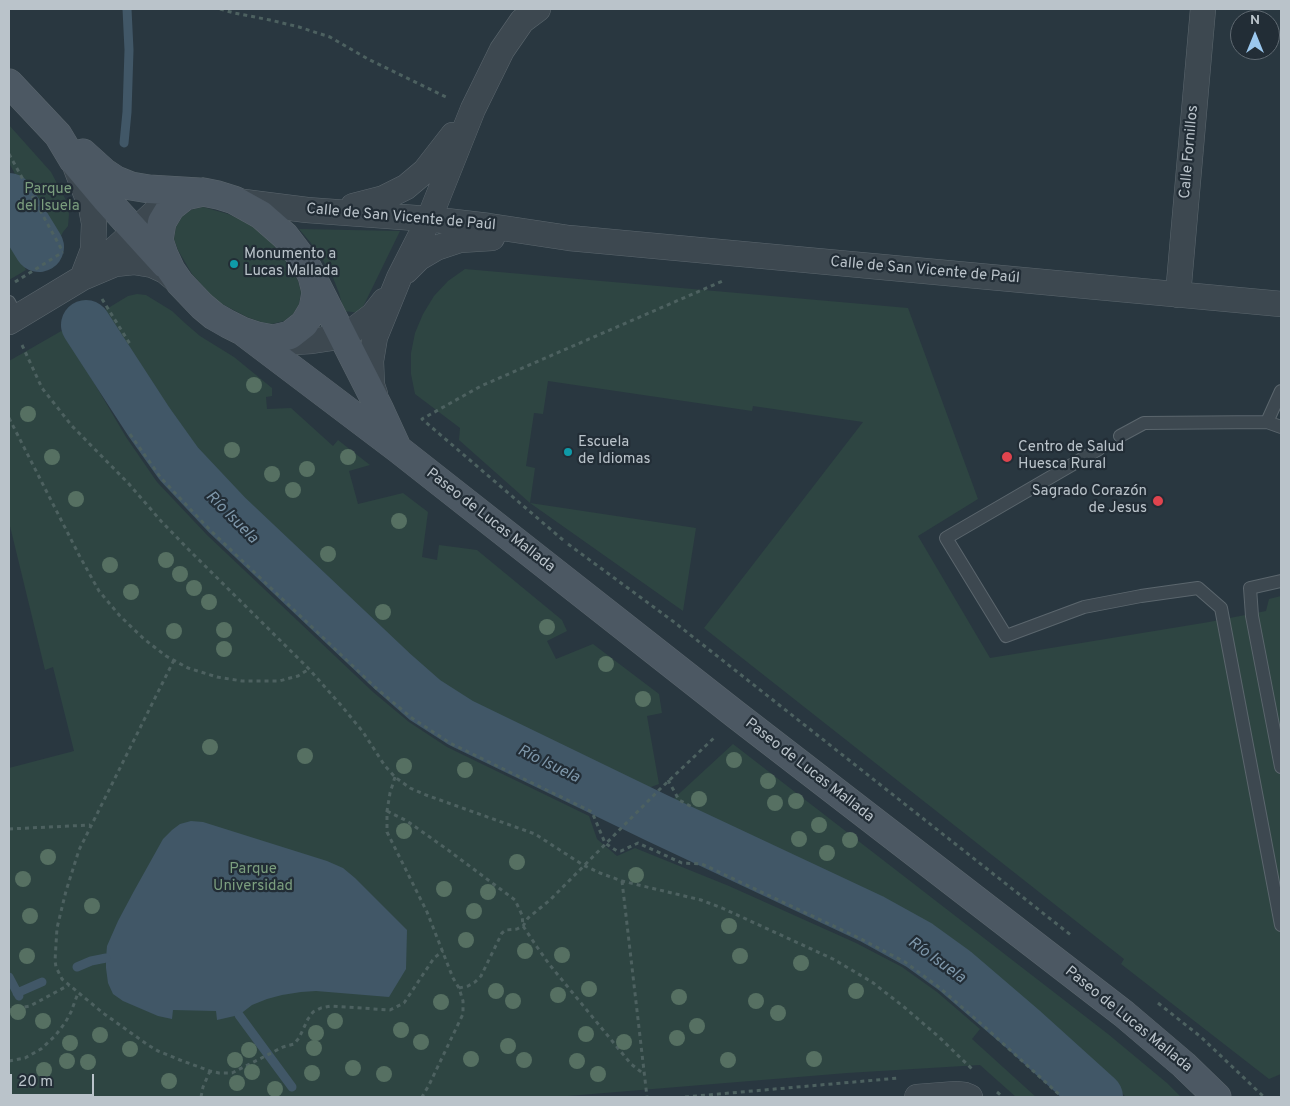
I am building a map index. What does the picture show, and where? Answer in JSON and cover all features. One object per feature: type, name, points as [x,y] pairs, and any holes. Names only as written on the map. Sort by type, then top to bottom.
[{"type":"main road","points":[[9,83],[58,135],[73,160],[134,231],[202,306],[214,316],[242,331],[273,339],[290,335],[304,324],[314,309],[316,292],[312,276],[300,254],[285,236],[261,215],[234,200],[218,195],[131,186],[116,180],[104,172],[70,142],[58,135]]},
{"type":"main road","points":[[176,277],[164,255],[160,240],[162,222],[171,207],[194,194]]},
{"type":"main road","name":"Paseo de Lucas Mallada","points":[[312,276],[398,449]]},
{"type":"main road","name":"Paseo de Lucas Mallada","points":[[242,331],[398,449],[735,714],[1124,1014],[1184,1064],[1217,1097]]},
{"type":"street","points":[[379,408],[372,385],[371,361],[375,338],[399,278],[429,219],[473,109],[502,50],[522,21],[538,9]]},
{"type":"street","name":"Calle Fornillos","points":[[1178,294],[1203,9]]},
{"type":"street","points":[[307,210],[352,206],[384,198],[406,187],[425,171],[438,156],[473,109]]},
{"type":"street","points":[[73,160],[91,207],[94,223],[94,250],[82,278]]},
{"type":"street","points":[[82,278],[168,202],[194,194]]},
{"type":"street","name":"Calle de San Vicente de Paúl","points":[[234,200],[307,210],[429,219],[569,238],[1281,304]]},
{"type":"street","name":"Calle de San Vicente de Paúl","points":[[273,339],[295,342],[312,341],[332,338],[352,331],[372,315],[399,278],[419,258],[436,248],[460,240],[569,238]]},
{"type":"street","points":[[12,314],[82,278],[115,264],[134,262],[152,265],[176,277]]},
{"type":"street","points":[[912,1087],[970,1097]]},
{"type":"lane","points":[[1267,422],[1281,391]]},
{"type":"lane","points":[[1120,436],[1144,423],[1267,422],[1281,427]]},
{"type":"lane","points":[[1099,449],[946,538],[1006,636],[1084,607],[1140,596],[1198,588],[1221,608],[1281,925]]},
{"type":"lane","points":[[1281,581],[1250,588],[1252,616],[1281,767]]},
{"type":"path","points":[[220,9],[234,14],[299,26],[330,37],[368,59],[473,109]]},
{"type":"path","points":[[9,154],[64,252]]},
{"type":"path","points":[[9,286],[56,257]]},
{"type":"path","points":[[732,277],[481,386],[422,419],[565,542],[680,626],[1075,938]]},
{"type":"path","points":[[101,296],[130,344]]},
{"type":"path","points":[[22,344],[42,388],[72,426],[184,544],[309,670],[364,732],[385,766],[395,777],[410,788],[426,795],[535,834],[583,865],[600,873],[701,900],[833,960],[872,982],[904,1007],[939,1037],[976,1073],[969,1073]]},
{"type":"path","points":[[9,418],[78,555],[99,591],[120,616],[144,639],[166,656],[188,668],[217,677],[242,681],[279,681],[298,676],[309,670]]},
{"type":"path","points":[[130,434],[161,478],[211,531],[376,688],[412,718],[450,743],[592,812],[606,842],[617,851],[638,843],[682,863],[702,864],[859,938],[905,962],[940,988],[1062,1097]]},
{"type":"path","points":[[174,660],[79,850],[57,928],[55,961],[62,979],[103,1013],[148,1045],[210,1071],[232,1073],[296,1042],[308,1019],[321,1008],[331,1006],[390,1010],[404,1003],[434,958],[443,951]]},
{"type":"path","points":[[459,988],[468,986],[481,976],[502,933],[506,930],[517,929],[523,926],[528,918],[550,900],[668,780],[722,730]]},
{"type":"path","points":[[395,777],[387,810],[387,832],[427,912],[463,1001],[463,1014],[422,1097]]},
{"type":"path","points":[[668,780],[679,800],[694,808]]},
{"type":"path","points":[[387,810],[407,821],[515,900],[522,915],[523,926],[549,964],[631,1064],[645,1075]]},
{"type":"path","points":[[9,829],[91,825]]},
{"type":"path","points":[[622,880],[647,1097]]},
{"type":"path","points":[[9,1010],[30,1006],[69,985]]},
{"type":"path","points":[[9,1061],[25,1058],[41,1049],[65,1023],[78,993]]},
{"type":"path","points":[[1151,997],[1201,1037],[1264,1097]]},
{"type":"path","points":[[201,1097],[210,1071]]},
{"type":"path","points":[[686,1097],[912,1087]]},
{"type":"path","points":[[996,1091],[1003,1097]]},
{"type":"green space","name":"Parque del Isuela","points":[[9,125],[51,172],[67,202],[68,226],[60,238],[52,241],[9,163]]},
{"type":"green space","points":[[203,207],[228,214],[253,227],[275,246],[284,257],[298,281],[301,292],[299,304],[293,314],[284,321],[272,324],[247,317],[222,304],[192,274],[174,239],[176,227],[182,217],[191,210]]},
{"type":"green space","points":[[299,229],[400,231],[360,313],[344,311],[332,275],[311,243]]},
{"type":"green space","points":[[9,238],[26,270],[9,280]]},
{"type":"green space","points":[[465,269],[908,308],[978,499],[918,536],[990,658],[1266,611],[1269,599],[1281,596],[1281,1074],[1269,1079],[1121,964],[1124,959],[704,628],[863,422],[753,406],[752,411],[548,381],[543,414],[534,413],[526,466],[535,468],[530,503],[459,440],[460,428],[415,394],[411,374],[411,353],[415,333],[423,314],[434,296],[448,281]]},
{"type":"green space","points":[[146,295],[172,311],[200,336],[234,357],[272,388],[272,396],[266,397],[267,409],[291,408],[333,446],[338,440],[370,465],[349,471],[358,504],[403,493],[428,512],[422,557],[437,560],[439,545],[477,550],[562,620],[567,631],[547,641],[556,659],[593,644],[659,694],[662,713],[647,716],[659,784],[643,790],[471,706],[436,684],[404,657],[240,502],[194,452],[165,412],[105,310],[128,296]]},
{"type":"green space","name":"Parque Universidad","points":[[63,330],[126,437],[157,482],[207,535],[373,692],[409,722],[447,747],[589,816],[597,839],[617,856],[635,848],[729,886],[856,943],[902,967],[937,992],[980,1029],[972,1039],[1036,1097],[1016,1097],[980,1065],[847,1073],[556,1097],[9,1097],[9,768],[74,751],[53,667],[45,670],[9,522],[9,361]]},
{"type":"green space","points":[[530,503],[696,528],[683,611]]},
{"type":"green space","points":[[733,744],[1108,1034],[1181,1097],[1126,1097],[1043,1021],[929,929],[880,902],[669,803]]},
{"type":"water","points":[[191,821],[203,822],[327,861],[343,868],[355,878],[407,930],[406,969],[389,997],[316,991],[301,992],[267,999],[252,1005],[239,1015],[217,1020],[216,1011],[173,1010],[172,1019],[158,1016],[123,1001],[113,994],[108,983],[106,958],[107,946],[118,921],[163,839],[180,824]]},
{"type":"waterway","points":[[124,143],[129,50],[127,9]]},
{"type":"waterway","name":"Río Isuela","points":[[9,198],[39,247]]},
{"type":"waterway","name":"Río Isuela","points":[[86,325],[149,422],[179,464],[227,515],[425,700],[461,723],[872,919],[919,945],[955,971],[1098,1097]]},
{"type":"waterway","points":[[77,967],[91,961],[106,958]]},
{"type":"waterway","points":[[9,977],[19,996]]},
{"type":"waterway","points":[[17,993],[42,982]]},
{"type":"waterway","points":[[239,1015],[292,1087]]},
{"type":"place","name":"Monumento a Lucas Mallada","points":[[234,264]]},
{"type":"place","name":"Escuela de Idiomas","points":[[568,452]]},
{"type":"place","name":"Centro de Salud Huesca Rural","points":[[1007,457]]},
{"type":"place","name":"Sagrado Corazón de Jesus","points":[[1158,501]]}]
